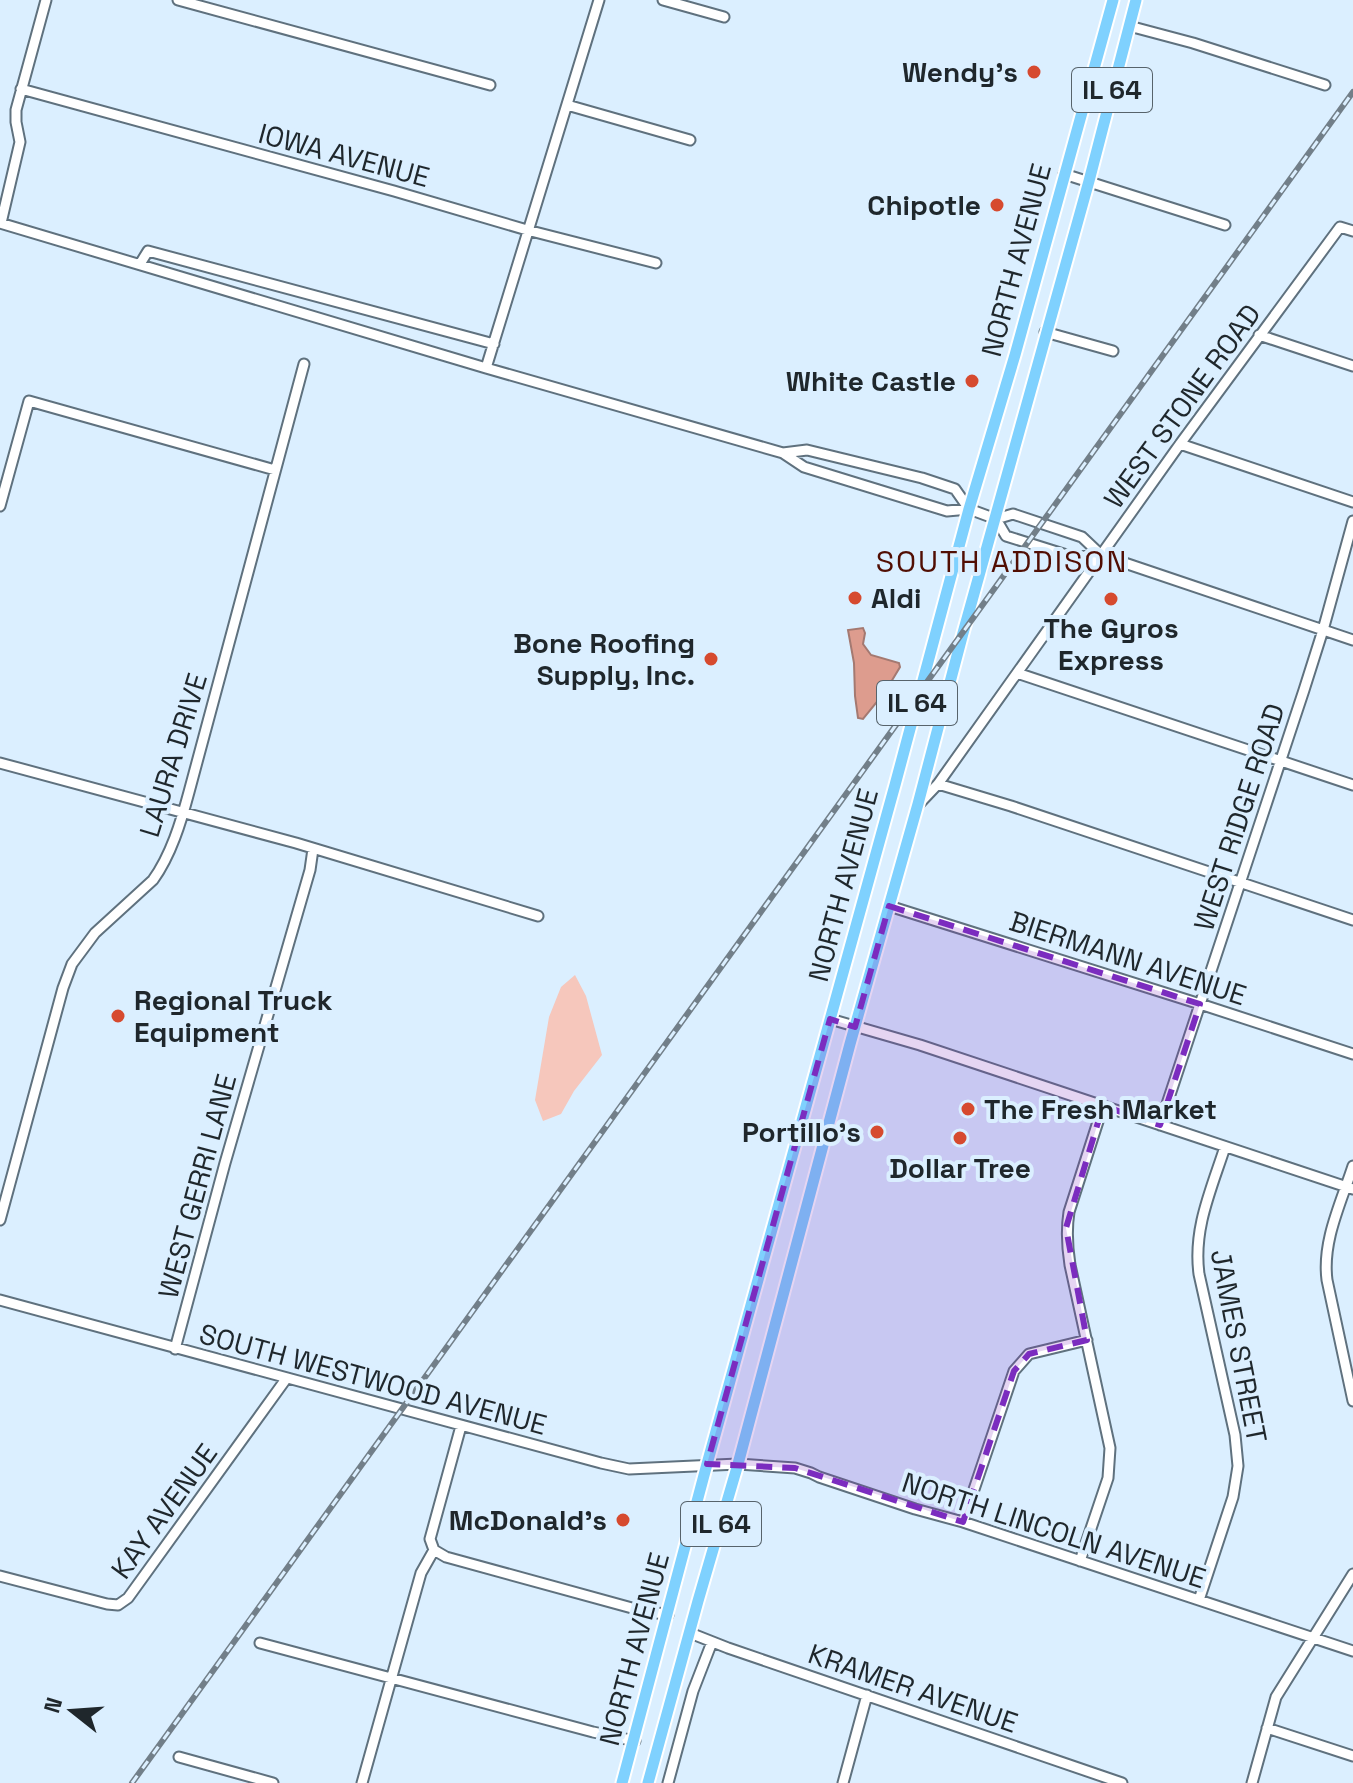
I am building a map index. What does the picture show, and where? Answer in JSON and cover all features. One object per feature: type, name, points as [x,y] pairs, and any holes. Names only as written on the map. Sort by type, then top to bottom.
[{"type":"main road","name":"NORTH AVENUE","points":[[622,1783],[969,509],[1113,0]]},
{"type":"main road","name":"NORTH AVENUE","points":[[648,1783],[738,1464],[1136,0]]},
{"type":"street","points":[[46,0],[16,110],[20,142],[0,223],[783,453],[804,467],[947,511],[969,509],[996,519],[1013,514],[1082,537],[1101,555]]},
{"type":"street","points":[[178,0],[490,85]]},
{"type":"street","points":[[486,368],[599,0]]},
{"type":"street","points":[[663,0],[724,17]]},
{"type":"street","points":[[1129,26],[1325,85]]},
{"type":"street","name":"IOWA AVENUE","points":[[21,89],[656,263]]},
{"type":"street","points":[[567,105],[690,140]]},
{"type":"street","points":[[1064,174],[1225,225]]},
{"type":"street","name":"WEST STONE ROAD","points":[[918,804],[938,784],[1180,444],[1340,227],[1353,231]]},
{"type":"street","points":[[140,264],[148,251],[494,344]]},
{"type":"street","points":[[1045,332],[1113,351]]},
{"type":"street","points":[[1259,335],[1353,366]]},
{"type":"street","name":"LAURA DRIVE","points":[[0,1220],[72,964],[95,933],[159,872],[183,812],[304,364]]},
{"type":"street","points":[[0,506],[29,401],[275,470]]},
{"type":"street","points":[[1180,444],[1353,502]]},
{"type":"street","points":[[783,453],[807,450],[922,478],[955,489],[969,509]]},
{"type":"street","points":[[996,519],[1006,536],[1073,557],[1101,555],[1353,640]]},
{"type":"street","name":"WEST RIDGE ROAD","points":[[1160,1125],[1323,630],[1353,521]]},
{"type":"street","points":[[1017,673],[1353,785]]},
{"type":"street","points":[[0,763],[183,812],[538,916]]},
{"type":"street","points":[[938,784],[1353,920]]},
{"type":"street","name":"WEST GERRI LANE","points":[[175,1349],[310,870],[313,849]]},
{"type":"street","name":"BIERMANN AVENUE","points":[[889,906],[1353,1054]]},
{"type":"street","points":[[830,1019],[920,1045],[1350,1188]]},
{"type":"street","points":[[1080,1561],[1108,1478],[1111,1456],[1109,1434],[1070,1265],[1066,1228],[1103,1106]]},
{"type":"street","name":"JAMES STREET","points":[[1199,1600],[1233,1497],[1238,1466],[1235,1435],[1196,1257],[1201,1223],[1225,1147]]},
{"type":"street","points":[[1353,1166],[1350,1188],[1326,1249],[1325,1270],[1353,1401]]},
{"type":"street","name":"SOUTH WESTWOOD AVENUE","points":[[0,1300],[590,1461],[629,1469],[738,1464]]},
{"type":"street","points":[[963,1522],[1014,1371],[1029,1354],[1087,1340]]},
{"type":"street","name":"KAY AVENUE","points":[[0,1576],[118,1605],[128,1598],[286,1379]]},
{"type":"street","points":[[461,1426],[430,1539],[434,1550],[446,1557],[668,1615]]},
{"type":"street","name":"NORTH LINCOLN AVENUE","points":[[738,1464],[805,1471],[1353,1651]]},
{"type":"street","points":[[362,1783],[421,1573],[434,1550]]},
{"type":"street","points":[[1252,1783],[1276,1697],[1353,1574]]},
{"type":"street","name":"KRAMER AVENUE","points":[[690,1633],[1122,1783]]},
{"type":"street","points":[[668,1783],[693,1691],[712,1642]]},
{"type":"street","points":[[260,1643],[391,1680],[635,1741]]},
{"type":"street","points":[[843,1783],[867,1695]]},
{"type":"street","points":[[1267,1728],[1353,1756]]},
{"type":"street","points":[[179,1757],[273,1783]]},
{"type":"highlighted area","points":[[889,906],[1200,1004],[1160,1125],[1103,1106],[1066,1228],[1087,1340],[1029,1354],[1014,1371],[963,1522],[795,1468],[707,1464],[830,1019],[855,1027]]},
{"type":"shaded area","points":[[863,628],[863,644],[871,655],[899,663],[900,667],[863,719],[858,718],[848,630]]},
{"type":"shaded area","points":[[575,975],[586,996],[602,1055],[574,1091],[561,1114],[543,1121],[535,1100],[549,1017],[561,987]]},
{"type":"railway","points":[[132,1783],[1353,92]]},
{"type":"place","name":"Wendy's","points":[[1034,72]]},
{"type":"place","name":"Chipotle","points":[[997,205]]},
{"type":"place","name":"White Castle","points":[[972,381]]},
{"type":"place","name":"Aldi","points":[[855,598]]},
{"type":"place","name":"The Gyros Express","points":[[1111,599]]},
{"type":"place","name":"Bone Roofing Supply, Inc.","points":[[711,659]]},
{"type":"place","name":"Regional Truck Equipment","points":[[118,1016]]},
{"type":"place","name":"The Fresh Market","points":[[968,1109]]},
{"type":"place","name":"Portillo's","points":[[877,1132]]},
{"type":"place","name":"Dollar Tree","points":[[960,1138]]},
{"type":"place","name":"McDonald's","points":[[623,1520]]},
{"type":"district","name":"SOUTH ADDISON","points":[[1002,561]]}]
